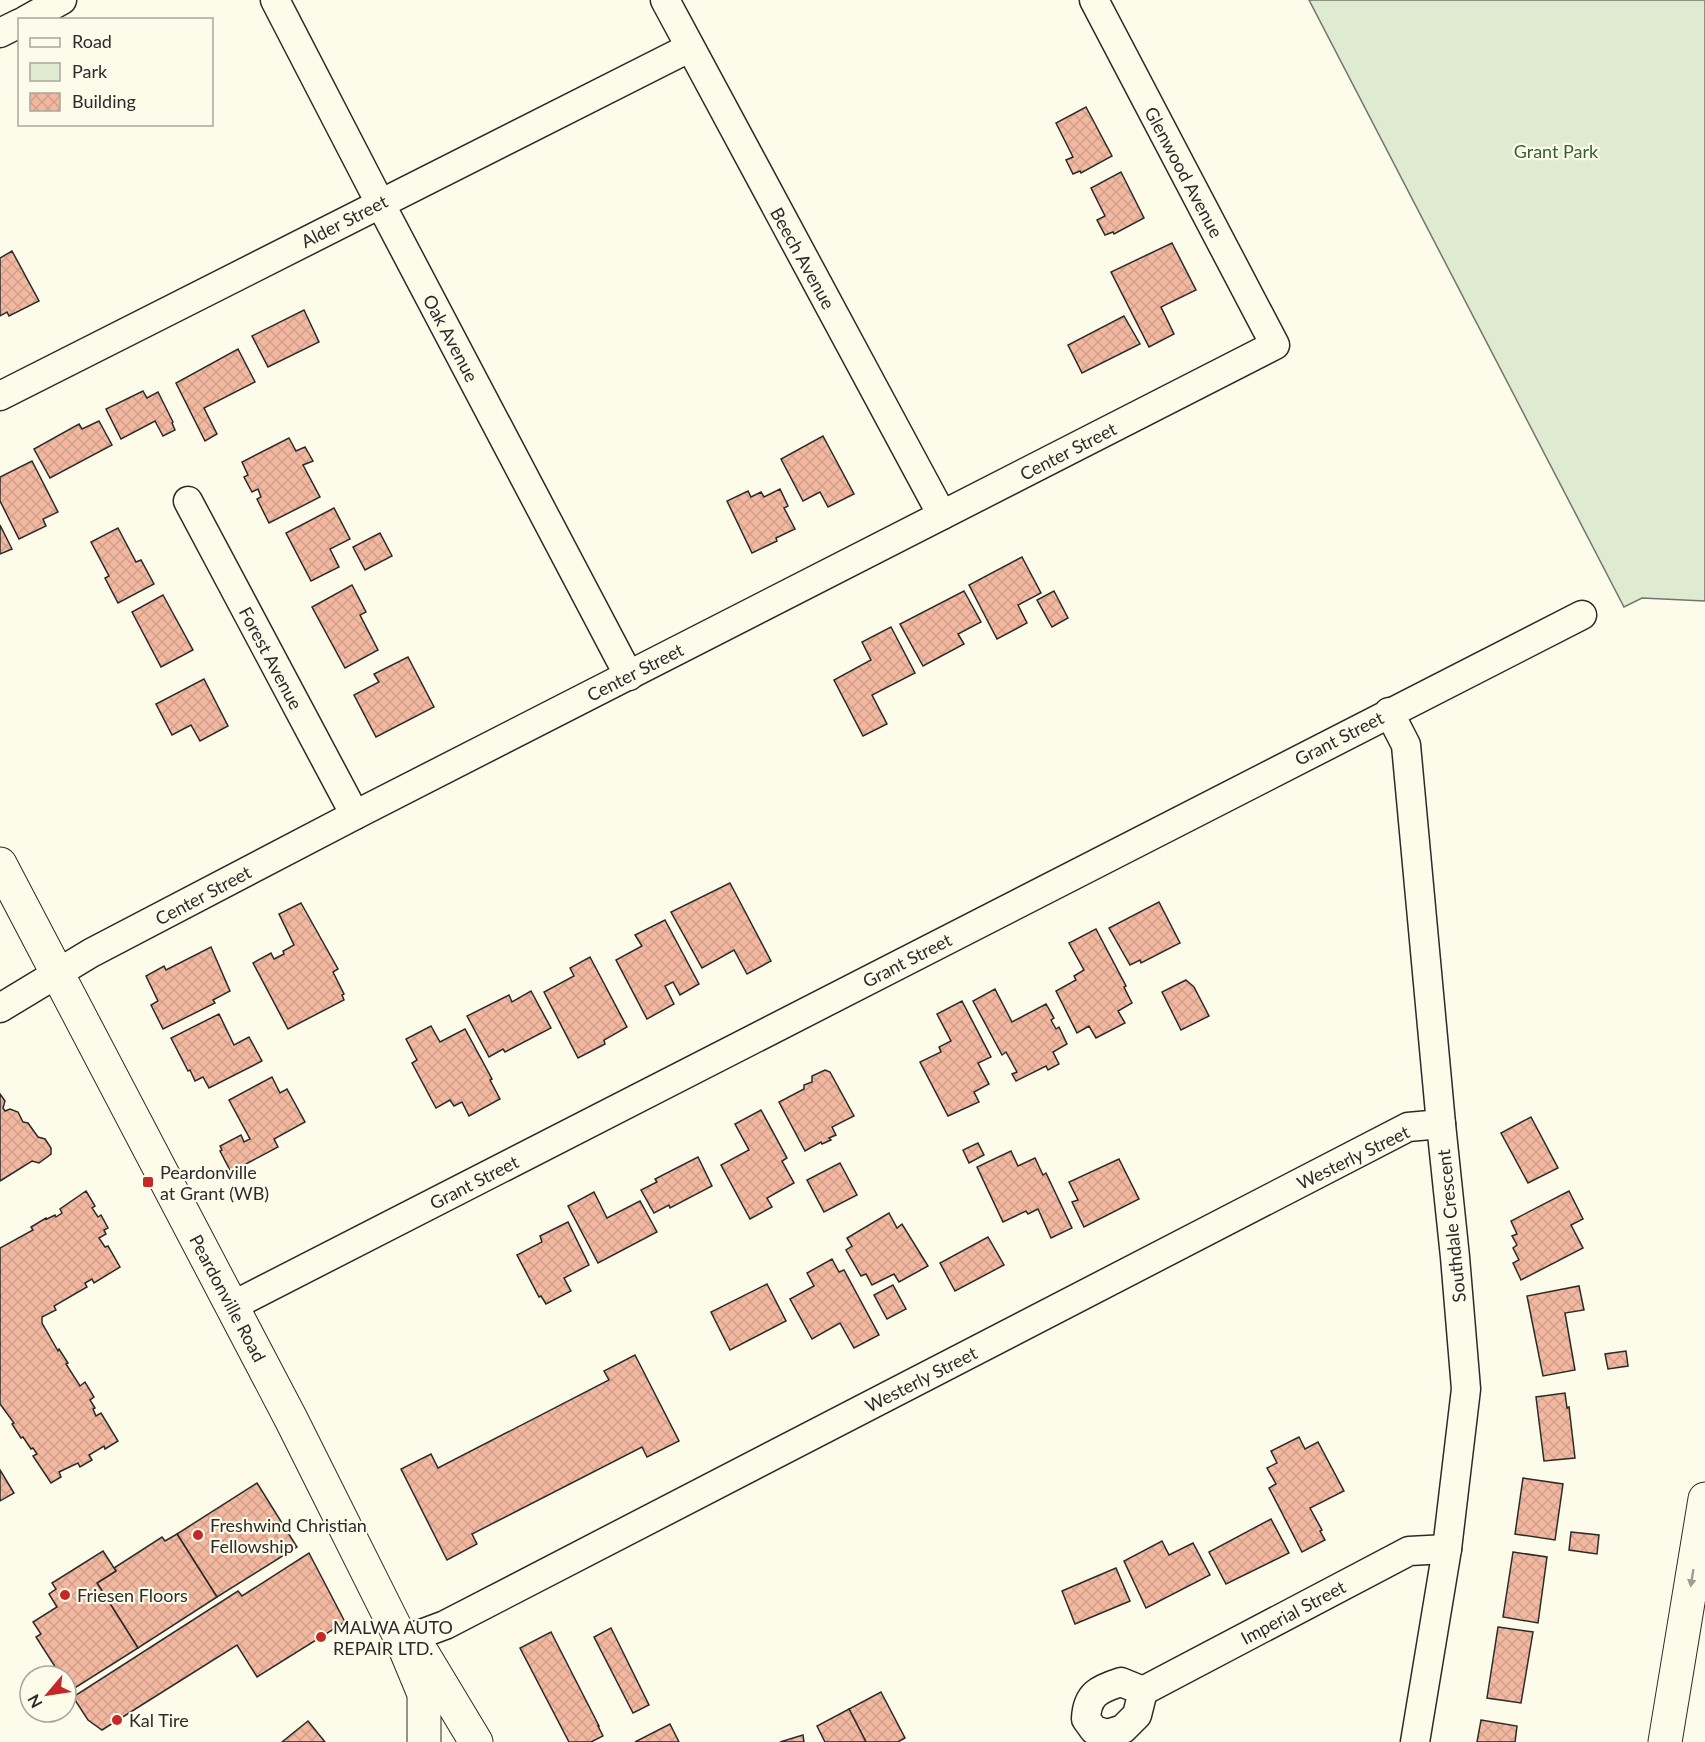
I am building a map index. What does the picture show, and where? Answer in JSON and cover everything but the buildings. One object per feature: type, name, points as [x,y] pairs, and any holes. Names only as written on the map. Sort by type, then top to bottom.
[{"type":"main road","name":"Peardonville Road","points":[[0,864],[232,1306],[402,1641],[424,1694],[424,1742]]},
{"type":"main road","points":[[1665,1742],[1705,1499]]},
{"type":"main road","points":[[402,1641],[424,1655],[476,1742]]},
{"type":"street","points":[[30,18],[62,0]]},
{"type":"street","name":"Oak Avenue","points":[[275,0],[629,676]]},
{"type":"street","name":"Beech Avenue","points":[[665,0],[942,515]]},
{"type":"street","name":"Glenwood Avenue","points":[[1094,0],[1275,345]]},
{"type":"street","points":[[0,33],[18,24]]},
{"type":"street","name":"Alder Street","points":[[0,396],[689,48]]},
{"type":"street","name":"Center Street","points":[[0,1008],[57,973],[355,815],[1275,345]]},
{"type":"street","name":"Forest Avenue","points":[[188,501],[355,815]]},
{"type":"street","name":"Grant Street","points":[[232,1306],[1582,615]]},
{"type":"street","name":"Southdale Crescent","points":[[1389,712],[1406,745],[1466,1389],[1447,1549],[1415,1742]]},
{"type":"street","name":"Westerly Street","points":[[402,1641],[446,1625],[1407,1128],[1441,1124]]},
{"type":"street","name":"Imperial Street","points":[[1143,1691],[1409,1551],[1447,1549]]},
{"type":"green space","name":"Grant Park","points":[[1309,0],[1705,0],[1705,601],[1642,598],[1624,607]]},
{"type":"place","name":"Peardonville at Grant (WB)","points":[[148,1182]]},
{"type":"place","name":"Freshwind Christian Fellowship","points":[[198,1535]]},
{"type":"place","name":"Friesen Floors","points":[[65,1595]]},
{"type":"place","name":"MALWA AUTO REPAIR LTD.","points":[[321,1637]]},
{"type":"place","name":"Kal Tire","points":[[117,1720]]}]
